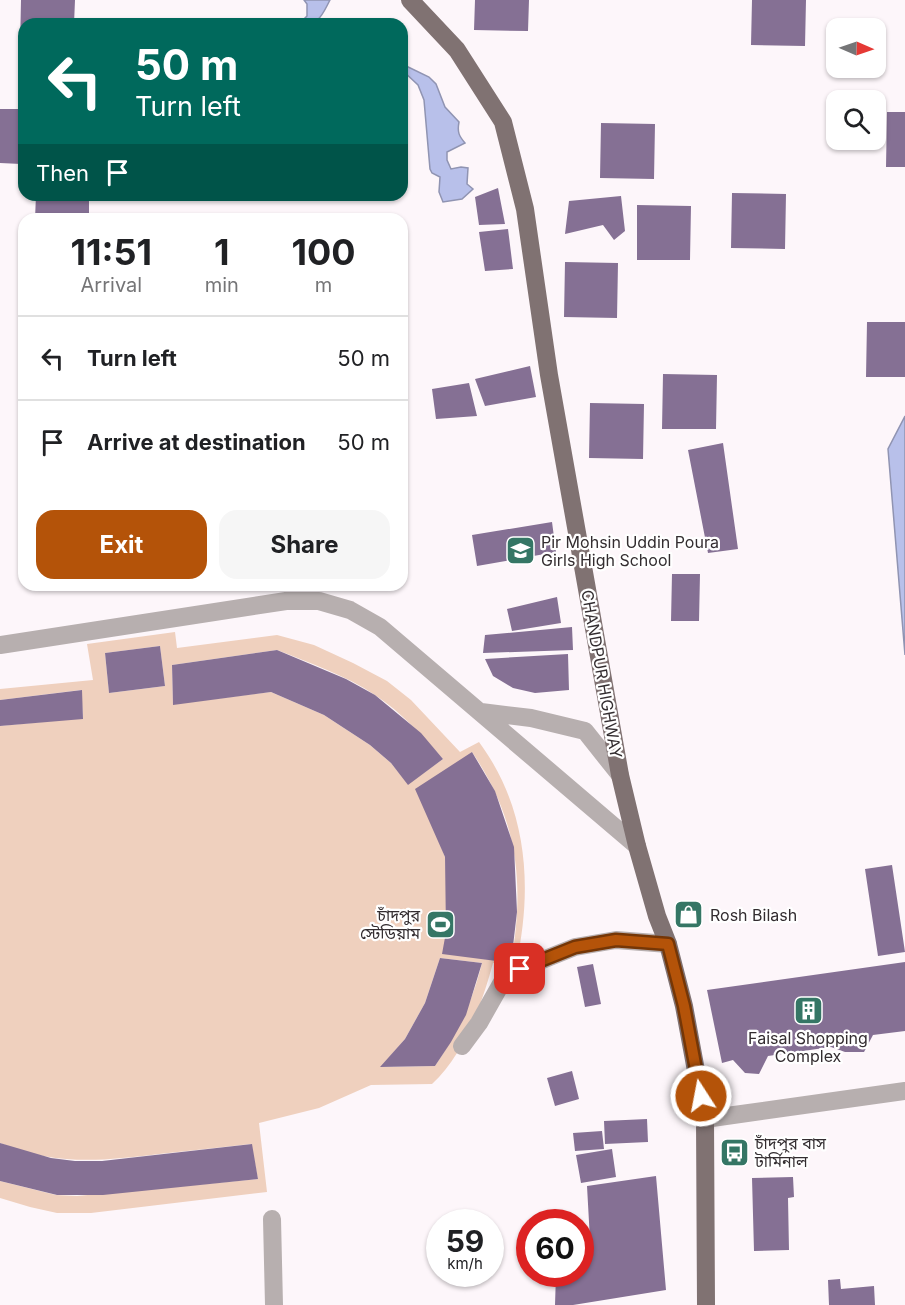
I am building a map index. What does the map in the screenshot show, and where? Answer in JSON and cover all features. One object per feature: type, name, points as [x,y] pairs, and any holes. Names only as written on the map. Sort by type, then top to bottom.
[{"type":"main road","name":"CHANDPUR HIGHWAY","points":[[410,0],[457,50],[503,122],[525,209],[549,375],[620,775],[637,846],[657,916],[668,944],[684,1006],[705,1119],[706,1305]]},
{"type":"street","points":[[0,645],[286,601],[319,601],[350,610],[380,627],[637,846]]},
{"type":"street","points":[[481,712],[531,718],[585,731],[620,775]]},
{"type":"street","points":[[462,1046],[479,1023],[505,976],[575,947],[616,940],[668,944]]},
{"type":"street","points":[[705,1119],[905,1091]]},
{"type":"street","points":[[272,1219],[274,1305]]},
{"type":"shaded area","points":[[175,632],[177,648],[277,635],[314,645],[387,681],[411,700],[460,752],[479,742],[508,794],[517,821],[525,878],[521,936],[516,965],[493,963],[477,1012],[453,1059],[432,1084],[371,1085],[319,1108],[259,1123],[267,1192],[91,1213],[57,1213],[0,1198],[0,1181],[56,1195],[77,1196],[258,1179],[251,1144],[79,1160],[41,1155],[0,1143],[0,726],[83,718],[81,690],[0,700],[0,689],[93,680],[87,644]],"holes":[[[160,646],[165,686],[109,693],[105,653]],[[277,650],[340,675],[375,695],[402,716],[443,759],[408,784],[391,763],[370,745],[324,715],[271,692],[173,704],[172,665]],[[472,752],[499,802],[514,853],[517,906],[511,963],[447,884],[445,857],[438,838]],[[440,958],[482,963],[463,1017],[435,1066],[381,1067],[405,1039],[425,1003]]]},
{"type":"water","points":[[304,0],[330,0],[319,18],[305,18],[307,4]]},
{"type":"water","points":[[408,67],[429,77],[436,84],[445,107],[459,122],[459,134],[465,143],[447,152],[447,160],[451,169],[468,168],[467,184],[473,189],[462,199],[443,202],[439,192],[440,177],[432,173],[430,169],[424,100],[418,85],[408,76]]},
{"type":"water","points":[[905,416],[905,655],[888,449]]},
{"type":"building","points":[[21,0],[75,0],[74,18],[21,18]]},
{"type":"building","points":[[475,0],[529,0],[528,31],[474,30]]},
{"type":"building","points":[[752,0],[806,0],[805,46],[751,45]]},
{"type":"building","points":[[0,109],[18,109],[18,164],[0,163]]},
{"type":"building","points":[[887,112],[905,112],[905,167],[886,167]]},
{"type":"building","points":[[601,123],[655,124],[654,179],[600,178]]},
{"type":"building","points":[[498,188],[505,224],[479,225],[475,197]]},
{"type":"building","points":[[732,193],[786,194],[785,249],[731,248]]},
{"type":"building","points":[[621,196],[625,231],[614,240],[603,225],[565,234],[569,201]]},
{"type":"building","points":[[36,201],[89,201],[89,213],[35,213]]},
{"type":"building","points":[[637,205],[691,206],[690,260],[637,260]]},
{"type":"building","points":[[508,229],[513,269],[485,271],[479,232]]},
{"type":"building","points":[[565,262],[618,263],[617,318],[564,317]]},
{"type":"building","points":[[867,322],[905,322],[905,377],[866,377]]},
{"type":"building","points":[[530,366],[536,397],[485,406],[475,379]]},
{"type":"building","points":[[663,374],[717,375],[716,429],[662,429]]},
{"type":"building","points":[[469,383],[477,416],[436,419],[432,389]]},
{"type":"building","points":[[590,403],[644,404],[643,459],[589,458]]},
{"type":"building","points":[[723,443],[738,549],[708,553],[688,450]]},
{"type":"building","points":[[552,522],[556,552],[477,566],[472,535]]},
{"type":"building","points":[[672,574],[700,574],[699,621],[671,621]]},
{"type":"building","points":[[557,597],[561,623],[512,631],[507,609]]},
{"type":"building","points":[[572,627],[573,650],[483,653],[485,635]]},
{"type":"building","points":[[160,646],[165,686],[109,693],[105,653]]},
{"type":"building","points":[[277,650],[346,679],[375,695],[421,733],[443,759],[408,785],[391,763],[370,745],[324,715],[271,692],[173,705],[172,665]]},
{"type":"building","points":[[568,654],[569,690],[535,693],[513,688],[493,676],[485,659]]},
{"type":"building","points":[[82,690],[83,719],[0,726],[0,700]]},
{"type":"building","points":[[472,752],[495,791],[514,847],[517,912],[511,963],[442,954],[446,932],[445,857],[415,789]]},
{"type":"building","points":[[892,865],[905,952],[878,956],[865,869]]},
{"type":"building","points":[[440,958],[482,963],[466,1015],[435,1066],[380,1067],[405,1039],[425,1003]]},
{"type":"building","name":"Faisal Shopping Complex","points":[[905,962],[905,1031],[873,1035],[864,1052],[845,1052],[831,1047],[768,1056],[759,1074],[745,1073],[733,1060],[722,1063],[707,990]]},
{"type":"building","points":[[593,964],[601,1004],[585,1007],[577,967]]},
{"type":"building","points":[[572,1071],[579,1099],[555,1106],[547,1078]]},
{"type":"building","points":[[647,1119],[648,1142],[605,1144],[604,1121]]},
{"type":"building","points":[[602,1131],[604,1149],[575,1151],[573,1133]]},
{"type":"building","points":[[0,1143],[51,1158],[75,1161],[102,1161],[252,1144],[258,1179],[103,1195],[57,1195],[0,1181]]},
{"type":"building","points":[[612,1149],[616,1177],[581,1183],[576,1155]]},
{"type":"building","points":[[656,1176],[666,1290],[573,1305],[555,1305],[556,1287],[594,1287],[594,1209],[588,1209],[587,1186]]},
{"type":"building","points":[[793,1177],[794,1197],[788,1198],[789,1250],[754,1251],[752,1178]]},
{"type":"building","points":[[840,1279],[841,1289],[874,1286],[875,1305],[829,1305],[828,1280]]},
{"type":"place","name":"Pir Mohsin Uddin Poura Girls High School","points":[[520,551]]},
{"type":"place","name":"Rosh Bilash","points":[[689,915]]},
{"type":"place","name":"চাঁদপুর স্টেডিয়াম","points":[[441,924]]},
{"type":"place","name":"Faisal Shopping Complex","points":[[808,1010]]},
{"type":"place","name":"চাঁদপুর বাস টার্মিনাল","points":[[734,1152]]},
{"type":"route","points":[[520,969],[575,947],[616,940],[668,944],[684,1006],[701,1096]]}]
